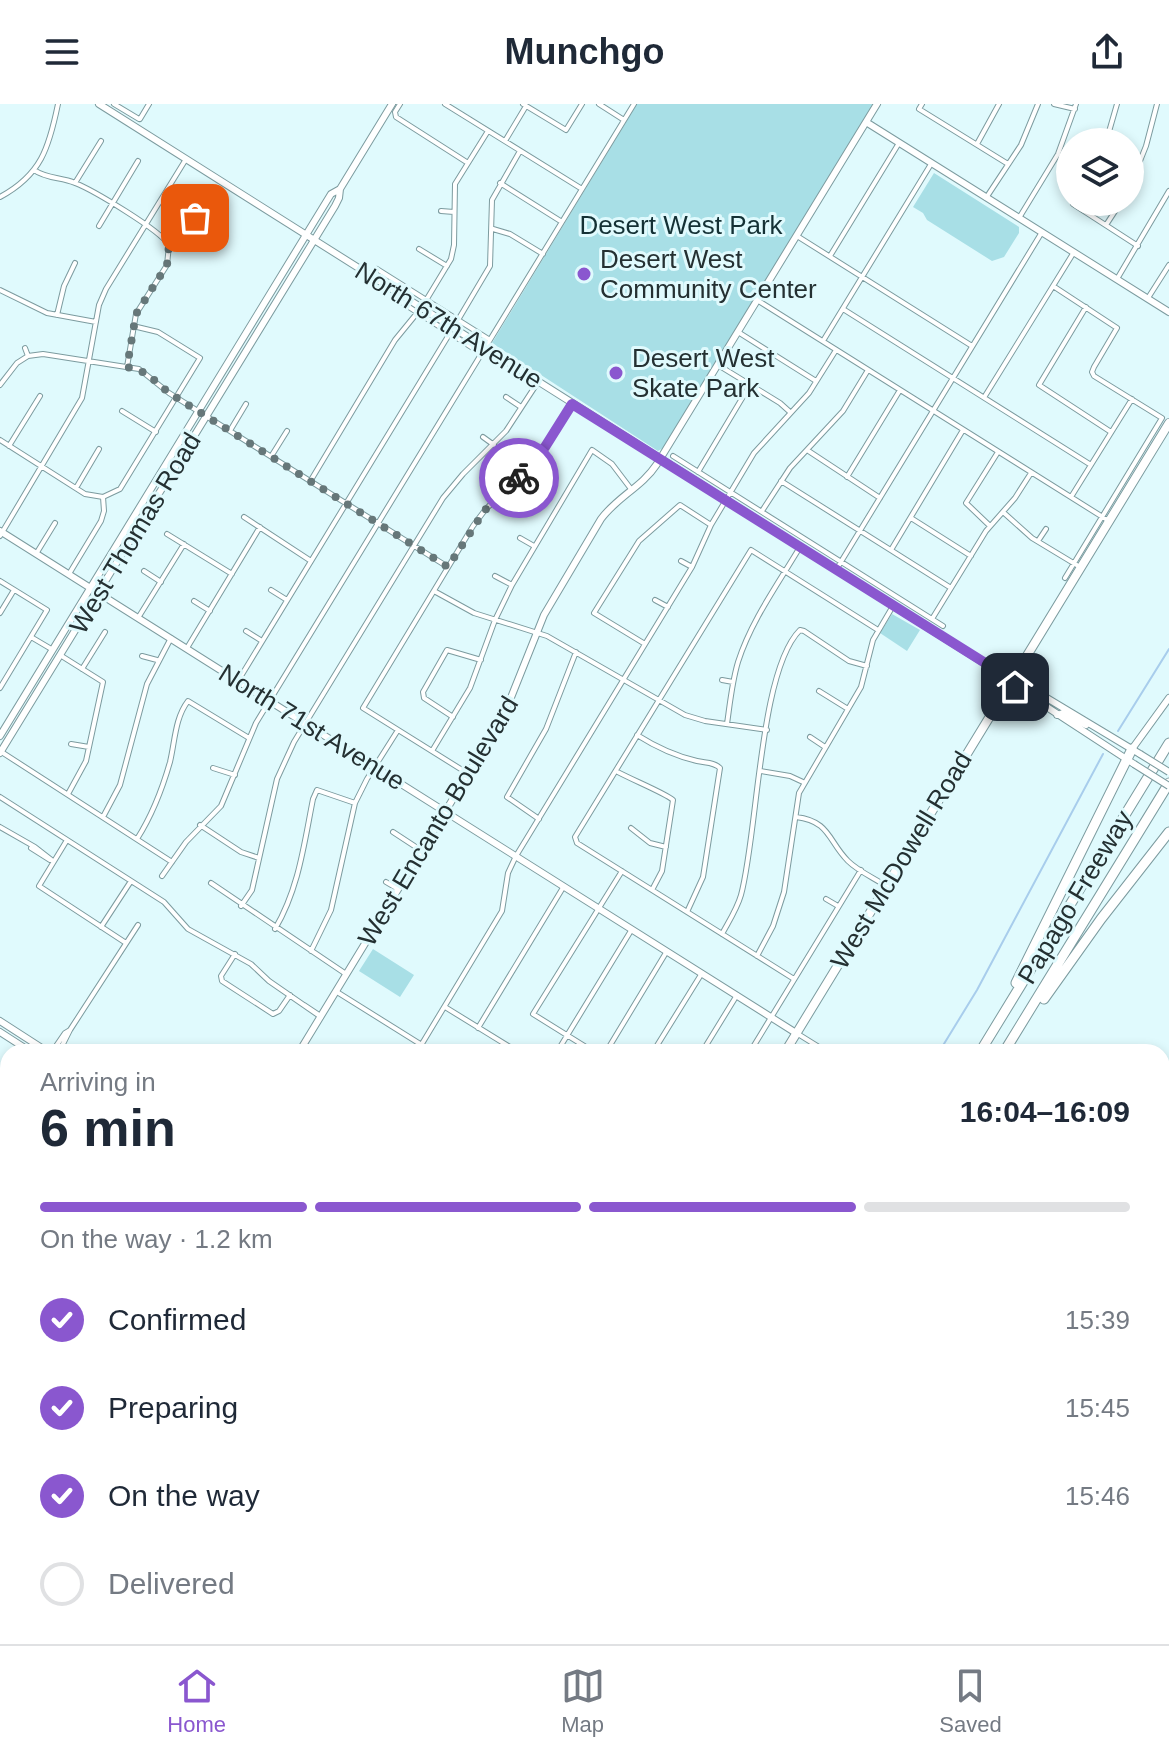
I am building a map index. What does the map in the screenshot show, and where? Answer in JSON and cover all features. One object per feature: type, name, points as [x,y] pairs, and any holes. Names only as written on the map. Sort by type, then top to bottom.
[{"type":"highway","name":"Papago Freeway","points":[[986,1044],[1169,743]]},
{"type":"highway","points":[[985,1044],[1136,749]]},
{"type":"highway","name":"Papago Freeway","points":[[1012,1044],[1169,784]]},
{"type":"highway","points":[[1013,1044],[1086,939],[1169,832]]},
{"type":"main road","name":"North 67th Avenue","points":[[99,104],[484,351],[1008,678],[1136,749],[1169,772]]},
{"type":"main road","name":"West Thomas Road","points":[[0,752],[314,240],[339,198],[340,189],[392,104]]},
{"type":"main road","name":"West Encanto Boulevard","points":[[304,1044],[512,700],[549,606],[601,519],[651,473],[877,104]]},
{"type":"main road","points":[[866,122],[1169,312]]},
{"type":"main road","name":"West Thomas Road","points":[[0,736],[331,194],[340,189]]},
{"type":"main road","name":"West McDowell Road","points":[[790,1044],[1166,420]]},
{"type":"main road","points":[[186,432],[193,437]]},
{"type":"main road","points":[[151,491],[158,495]]},
{"type":"main road","name":"North 71st Avenue","points":[[1,533],[796,1033]]},
{"type":"main road","name":"North 67th Avenue","points":[[1008,678],[1057,715],[1169,784]]},
{"type":"main road","points":[[1136,749],[1169,698]]},
{"type":"main road","points":[[1057,715],[1063,713],[1101,730]]},
{"type":"main road","points":[[0,1021],[37,1044]]},
{"type":"main road","points":[[0,1032],[19,1044]]},
{"type":"street","points":[[0,197],[15,189],[34,170],[49,144],[58,104]]},
{"type":"street","points":[[114,104],[139,119]]},
{"type":"street","points":[[135,127],[149,104]]},
{"type":"street","points":[[400,104],[394,115],[468,163]]},
{"type":"street","points":[[445,104],[582,189]]},
{"type":"street","points":[[505,141],[525,105],[566,130],[582,104]]},
{"type":"street","points":[[599,104],[625,120]]},
{"type":"street","points":[[162,876],[200,825],[221,806],[249,738],[270,701],[634,104]]},
{"type":"street","points":[[976,144],[998,104]]},
{"type":"street","points":[[986,198],[1025,137],[1038,104]]},
{"type":"street","points":[[1054,104],[1076,107],[1069,128]]},
{"type":"street","points":[[1110,128],[1117,104]]},
{"type":"street","points":[[1144,151],[1157,104]]},
{"type":"street","points":[[920,106],[1008,164]]},
{"type":"street","points":[[56,115],[65,119]]},
{"type":"street","points":[[311,480],[395,340],[420,310],[447,266],[454,245],[455,184],[488,131]]},
{"type":"street","points":[[75,183],[101,141]]},
{"type":"street","points":[[830,256],[899,143]]},
{"type":"street","points":[[458,320],[490,266],[492,200],[520,151]]},
{"type":"street","points":[[1019,218],[1056,156]]},
{"type":"street","points":[[1,533],[43,468],[82,398],[99,305],[106,289],[186,159]]},
{"type":"street","points":[[99,226],[138,161]]},
{"type":"street","points":[[823,341],[931,164]]},
{"type":"street","points":[[34,170],[45,177],[75,183],[162,236],[169,245],[167,265],[136,314],[127,367]]},
{"type":"street","points":[[500,183],[562,222]]},
{"type":"street","points":[[1117,279],[1169,191]]},
{"type":"street","points":[[169,245],[182,239],[205,202]]},
{"type":"street","points":[[441,211],[454,212]]},
{"type":"street","points":[[1093,216],[1138,246]]},
{"type":"street","points":[[1106,225],[1112,216]]},
{"type":"street","points":[[493,229],[510,234],[543,254]]},
{"type":"street","points":[[836,570],[1042,232]]},
{"type":"street","points":[[797,236],[972,346]]},
{"type":"street","points":[[419,249],[447,266]]},
{"type":"street","points":[[985,397],[1074,252]]},
{"type":"street","points":[[57,315],[64,286],[75,263]]},
{"type":"street","points":[[1148,298],[1169,265]]},
{"type":"street","name":"North 67th Avenue","points":[[377,269],[490,340]]},
{"type":"street","points":[[1053,286],[1117,328],[1092,372],[1166,420]]},
{"type":"street","points":[[0,290],[38,309],[96,322]]},
{"type":"street","name":"North 67th Avenue","points":[[398,300],[420,310],[450,333],[484,351]]},
{"type":"street","points":[[757,300],[1105,519]]},
{"type":"street","points":[[1086,307],[1039,385],[1111,432]]},
{"type":"street","points":[[843,309],[1091,465]]},
{"type":"street","points":[[0,440],[90,496],[103,497],[124,486],[200,358],[169,337],[133,326]]},
{"type":"street","points":[[738,332],[816,381]]},
{"type":"street","points":[[238,681],[450,333]]},
{"type":"street","points":[[25,348],[28,356]]},
{"type":"street","points":[[336,992],[421,1044],[504,908],[508,873],[516,856],[692,567],[725,500],[757,447],[816,381],[836,350]]},
{"type":"street","points":[[0,385],[17,363],[28,356],[43,354],[127,367],[146,373],[177,398],[448,567]]},
{"type":"street","points":[[718,365],[790,412]]},
{"type":"street","points":[[762,512],[781,481],[843,411],[868,370]]},
{"type":"street","points":[[241,906],[252,890],[277,779],[305,723],[451,487],[494,445],[538,382]]},
{"type":"street","points":[[698,472],[750,385]]},
{"type":"street","points":[[847,477],[900,390]]},
{"type":"street","points":[[9,446],[40,396]]},
{"type":"street","points":[[506,397],[521,407]]},
{"type":"street","points":[[1071,497],[1132,399]]},
{"type":"street","points":[[231,429],[246,404]]},
{"type":"street","points":[[468,774],[363,708],[479,519],[533,463],[572,404]]},
{"type":"street","points":[[122,411],[156,432]]},
{"type":"street","points":[[891,550],[963,430]]},
{"type":"street","points":[[272,455],[287,431]]},
{"type":"street","points":[[483,437],[494,445]]},
{"type":"street","points":[[76,488],[99,449]]},
{"type":"street","points":[[432,751],[470,688],[495,620],[512,585],[592,450],[612,464],[633,491]]},
{"type":"street","points":[[807,450],[880,498]]},
{"type":"street","points":[[990,526],[966,503],[998,451]]},
{"type":"street","points":[[673,456],[943,626]]},
{"type":"street","points":[[927,627],[990,526],[1015,498],[1031,473]]},
{"type":"street","points":[[781,481],[951,588]]},
{"type":"street","points":[[69,574],[101,521],[103,497]]},
{"type":"street","points":[[550,503],[558,508]]},
{"type":"street","points":[[645,644],[594,613],[639,541],[680,505],[711,525]]},
{"type":"street","points":[[1003,512],[1038,541],[1077,565]]},
{"type":"street","points":[[244,517],[311,561]]},
{"type":"street","points":[[911,518],[971,556]]},
{"type":"street","points":[[36,554],[55,523]]},
{"type":"street","points":[[187,648],[260,527]]},
{"type":"street","points":[[1038,541],[1046,529]]},
{"type":"street","points":[[167,534],[232,574]]},
{"type":"street","points":[[520,538],[534,546]]},
{"type":"street","points":[[138,618],[184,544]]},
{"type":"street","points":[[727,724],[738,663],[753,627],[800,547]]},
{"type":"street","points":[[794,979],[575,840],[751,550],[878,630]]},
{"type":"street","points":[[681,561],[692,567]]},
{"type":"street","name":"West McDowell Road","points":[[1065,578],[1077,565]]},
{"type":"street","points":[[144,571],[161,582]]},
{"type":"street","points":[[495,576],[512,585]]},
{"type":"street","points":[[0,581],[47,610],[0,688]]},
{"type":"street","points":[[0,613],[14,590]]},
{"type":"street","points":[[271,590],[287,600]]},
{"type":"street","points":[[434,591],[495,620],[537,632],[685,715],[767,730]]},
{"type":"street","points":[[655,600],[668,607]]},
{"type":"street","points":[[194,601],[210,611]]},
{"type":"street","points":[[757,956],[773,926],[781,901],[803,782],[861,687],[871,645],[893,606]]},
{"type":"street","points":[[722,934],[741,893],[767,730],[778,674],[790,643],[800,630],[849,661],[867,666]]},
{"type":"street","points":[[246,631],[262,641]]},
{"type":"street","points":[[82,669],[105,632]]},
{"type":"street","points":[[31,637],[103,682],[86,761],[68,794]]},
{"type":"street","points":[[103,817],[120,785],[138,711],[157,660],[171,638]]},
{"type":"street","points":[[453,717],[422,696],[447,650],[481,660]]},
{"type":"street","points":[[539,819],[507,797],[546,729],[576,652]]},
{"type":"street","points":[[142,656],[157,660]]},
{"type":"street","points":[[722,680],[733,682]]},
{"type":"street","points":[[819,691],[848,709]]},
{"type":"street","points":[[137,839],[155,808],[180,715],[188,701],[249,738]]},
{"type":"street","points":[[311,951],[331,910],[355,803],[374,766],[398,730]]},
{"type":"street","points":[[637,735],[662,749],[719,766],[703,877],[687,912]]},
{"type":"street","points":[[810,737],[825,747]]},
{"type":"street","points":[[71,744],[89,747]]},
{"type":"street","points":[[0,752],[172,862]]},
{"type":"street","points":[[213,768],[235,775]]},
{"type":"street","points":[[616,771],[672,798],[662,871],[652,890]]},
{"type":"street","points":[[761,771],[790,776],[803,782]]},
{"type":"street","points":[[275,929],[289,906],[297,881],[317,790],[355,803]]},
{"type":"street","points":[[0,797],[169,906],[188,929],[235,954],[321,1017]]},
{"type":"street","points":[[796,817],[813,821],[825,829],[847,860],[886,886]]},
{"type":"street","points":[[200,825],[241,852],[259,858]]},
{"type":"street","points":[[0,827],[53,861]]},
{"type":"street","points":[[631,828],[650,843],[666,847]]},
{"type":"street","points":[[393,832],[422,851]]},
{"type":"street","points":[[67,840],[39,886],[126,943]]},
{"type":"street","points":[[755,1044],[861,870]]},
{"type":"street","points":[[580,1044],[533,1014],[622,871]]},
{"type":"street","points":[[101,927],[131,881]]},
{"type":"street","points":[[386,882],[398,889]]},
{"type":"street","points":[[211,883],[346,974]]},
{"type":"street","points":[[478,1028],[564,886]]},
{"type":"street","points":[[826,899],[838,906]]},
{"type":"street","points":[[63,1044],[138,925]]},
{"type":"street","points":[[562,1044],[632,929]]},
{"type":"street","points":[[611,1044],[667,951]]},
{"type":"street","points":[[235,954],[220,979],[276,1014],[290,995]]},
{"type":"street","points":[[658,1044],[702,973]]},
{"type":"street","points":[[707,1044],[737,995]]},
{"type":"street","points":[[444,1007],[505,1044]]},
{"type":"street","points":[[56,1044],[70,1030]]},
{"type":"street","name":"North 71st Avenue","points":[[796,1033],[814,1044]]},
{"type":"green space","name":"Desert West Park","points":[[637,104],[873,104],[663,448],[658,451],[492,343]]},
{"type":"green space","points":[[934,173],[1019,227],[1019,233],[1004,257],[992,261],[927,220],[923,213],[913,207]]},
{"type":"green space","points":[[892,614],[920,630],[907,651],[880,633]]},
{"type":"green space","points":[[373,949],[414,975],[400,997],[359,971]]},
{"type":"waterway","points":[[1118,731],[1169,649]]},
{"type":"waterway","points":[[944,1044],[977,990],[1103,754]]},
{"type":"way so far","points":[[195,218],[182,239],[169,245],[167,265],[136,314],[127,367],[146,373],[169,393],[448,567],[485,510],[519,478]]},
{"type":"place","name":"Desert West Community Center","points":[[584,274]]},
{"type":"place","name":"Desert West Skate Park","points":[[616,373]]},
{"type":"route","points":[[519,478],[545,447],[572,404],[990,666],[1015,687]]}]
